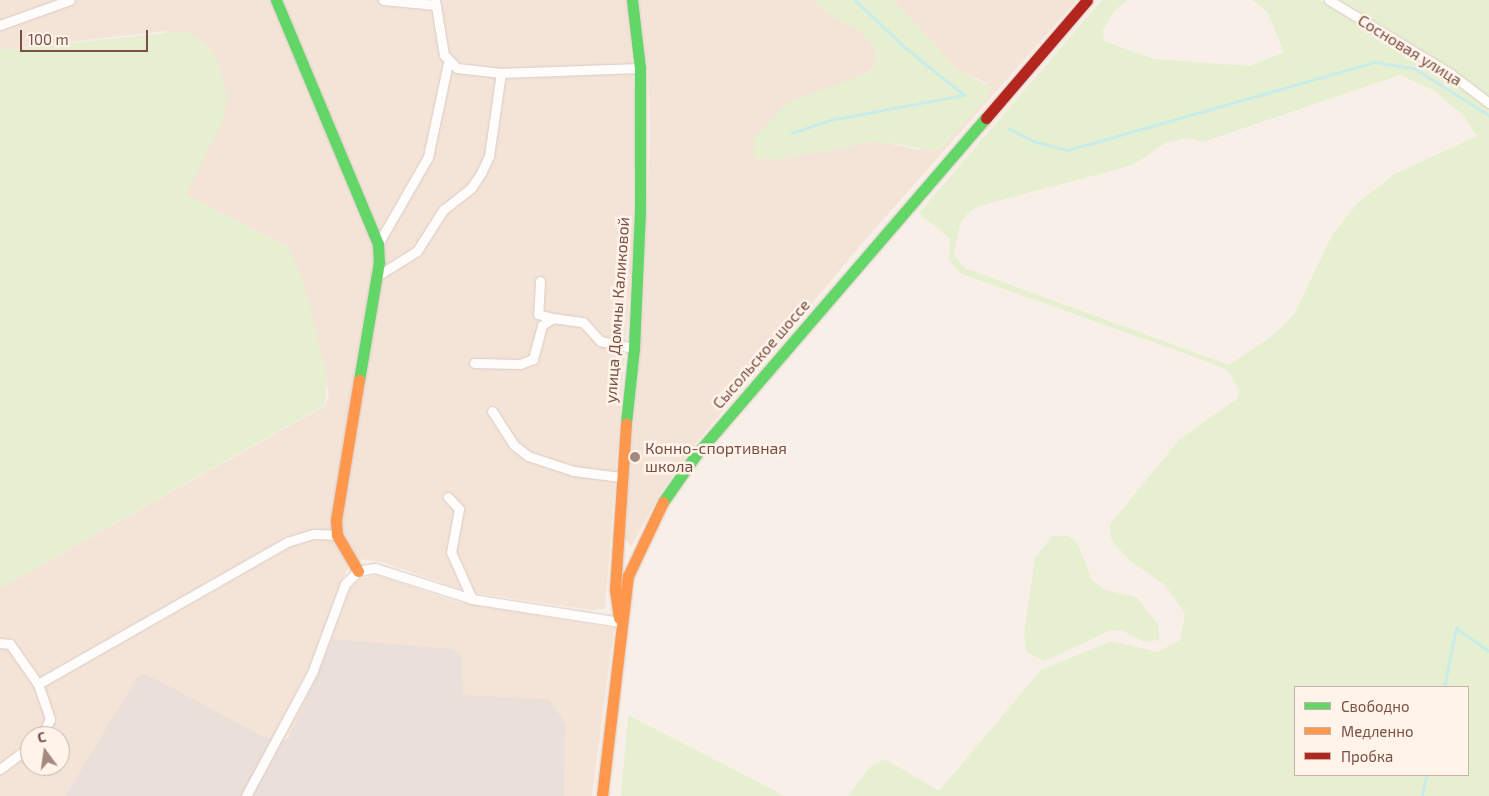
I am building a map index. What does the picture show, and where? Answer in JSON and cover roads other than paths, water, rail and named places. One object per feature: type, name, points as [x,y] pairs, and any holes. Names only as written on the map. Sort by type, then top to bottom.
[{"type":"main road","points":[[276,0],[378,244],[377,276],[336,520],[337,535],[358,571]]},
{"type":"main road","name":"улица Домны Каликовой","points":[[620,622],[615,589],[620,477],[634,348],[640,209],[640,68],[632,0]]},
{"type":"main road","name":"Сысольское шоссе","points":[[602,796],[611,734],[620,622],[628,576],[637,552],[657,511],[695,456],[1087,0]]},
{"type":"street","points":[[0,24],[70,0]]},
{"type":"street","points":[[378,244],[428,157],[448,63],[436,2],[383,0]]},
{"type":"street","name":"Сосновая улица","points":[[1328,0],[1451,74],[1489,103]]},
{"type":"street","points":[[448,63],[457,68],[501,73],[640,68]]},
{"type":"street","points":[[377,276],[417,251],[443,210],[472,188],[489,156],[501,73]]},
{"type":"street","points":[[540,281],[538,314],[583,322],[600,341],[634,348]]},
{"type":"street","points":[[474,363],[520,364],[533,359],[542,325],[552,318]]},
{"type":"street","points":[[492,411],[514,445],[528,456],[574,471],[620,477]]},
{"type":"street","points":[[448,497],[459,509],[451,552],[472,599]]},
{"type":"street","points":[[38,684],[286,542],[314,534],[337,535]]},
{"type":"street","points":[[246,796],[312,672],[345,584],[358,571],[376,568],[472,599],[620,622]]},
{"type":"street","points":[[0,642],[10,644],[38,684],[50,719],[47,726]]},
{"type":"street","points":[[0,769],[20,754]]},
{"type":"waterway","points":[[855,0],[906,48],[964,95]]},
{"type":"waterway","points":[[1008,128],[1036,142],[1068,150],[1375,62],[1414,68],[1489,115]]},
{"type":"waterway","points":[[792,133],[830,120],[964,95]]},
{"type":"waterway","points":[[1444,686],[1456,628],[1489,651]]},
{"type":"waterway","points":[[1422,796],[1426,776]]},
{"type":"place","name":"Конно-спортивная школа","points":[[635,457]]}]
